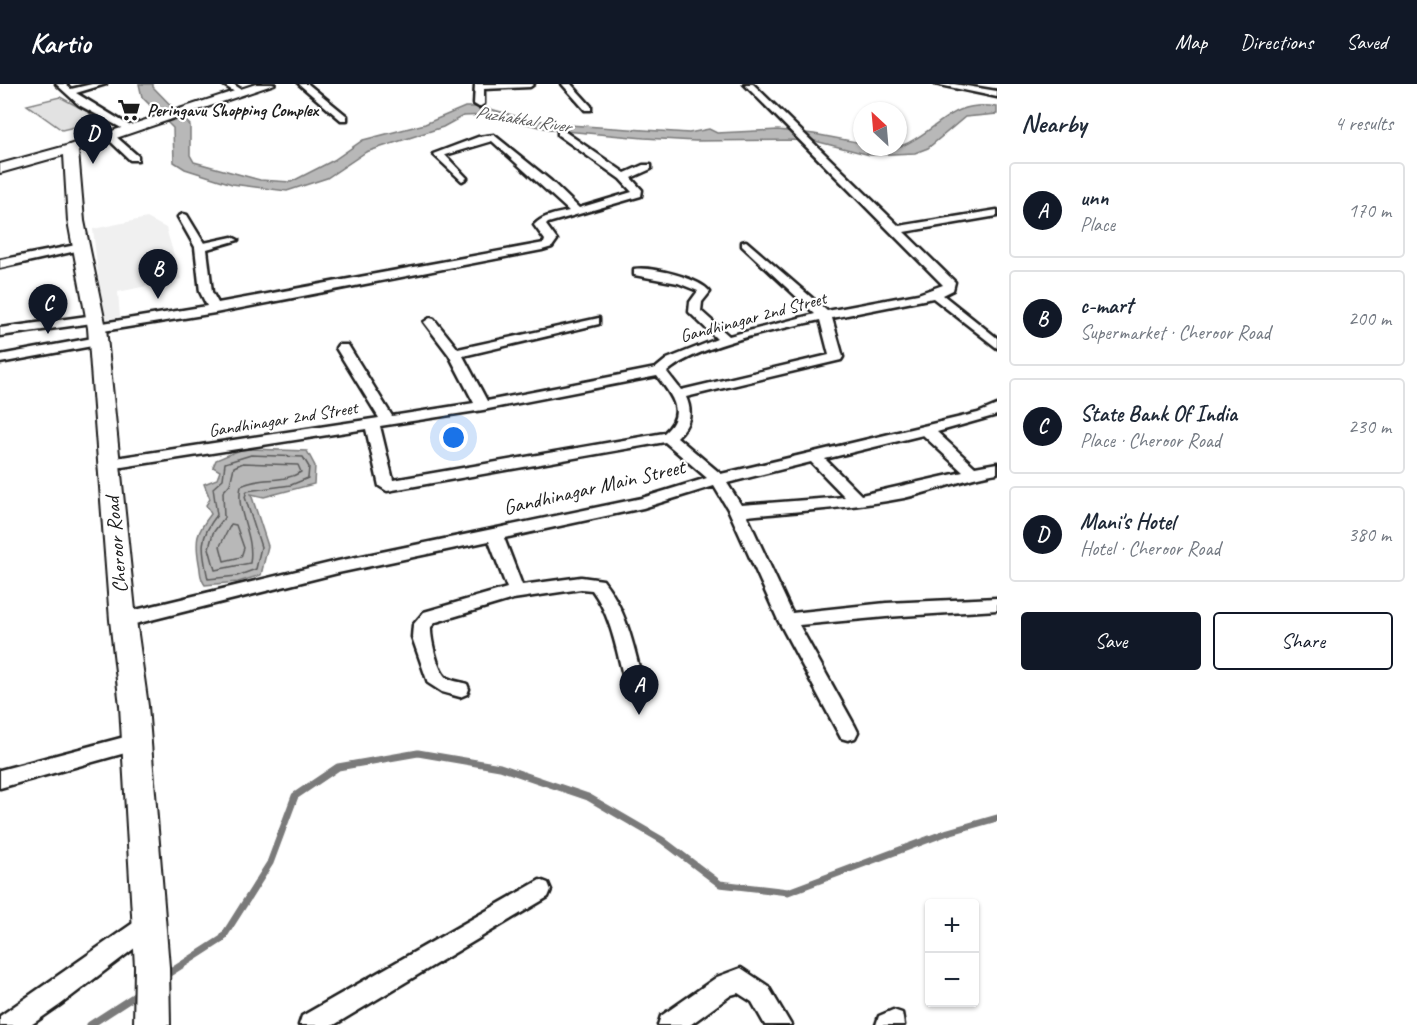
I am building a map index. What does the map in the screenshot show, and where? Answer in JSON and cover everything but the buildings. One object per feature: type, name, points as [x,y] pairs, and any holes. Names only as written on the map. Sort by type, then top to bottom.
[{"type":"main road","points":[[0,169],[71,149],[184,110],[269,84]]},
{"type":"main road","name":"Cheroor Road","points":[[71,149],[76,220],[96,329],[136,742],[150,936],[152,1025]]},
{"type":"street","points":[[60,84],[82,103],[130,129],[134,158]]},
{"type":"street","points":[[70,92],[102,84]]},
{"type":"street","points":[[226,84],[241,92]]},
{"type":"street","points":[[303,84],[344,118]]},
{"type":"street","points":[[479,104],[480,85],[530,84]]},
{"type":"street","points":[[566,84],[588,108]]},
{"type":"street","points":[[748,84],[949,282],[949,287],[934,293],[997,344]]},
{"type":"street","points":[[946,85],[997,94]]},
{"type":"street","points":[[0,332],[96,329],[542,248],[551,240],[540,225],[544,221],[637,194],[637,190],[624,177],[561,133]]},
{"type":"street","points":[[462,178],[438,154],[481,139],[494,138],[577,212]]},
{"type":"street","points":[[624,177],[647,167]]},
{"type":"street","points":[[895,230],[997,213]]},
{"type":"street","points":[[183,217],[201,247],[206,292],[215,309]]},
{"type":"street","points":[[201,247],[232,240]]},
{"type":"street","points":[[678,396],[836,357],[825,316],[746,244]]},
{"type":"street","points":[[0,264],[81,247]]},
{"type":"street","points":[[638,272],[656,278],[685,279],[702,289],[704,292],[696,302],[695,312],[727,341]]},
{"type":"street","name":"Gandhinagar 2nd Street","points":[[109,464],[483,406],[660,371],[670,360],[678,356],[727,341],[825,316],[934,293]]},
{"type":"street","points":[[455,354],[595,321]]},
{"type":"street","points":[[429,322],[455,354],[483,406]]},
{"type":"street","points":[[0,359],[96,329]]},
{"type":"street","points":[[983,334],[997,329]]},
{"type":"street","points":[[343,348],[388,421]]},
{"type":"street","points":[[372,423],[387,486],[668,437],[680,429],[684,420],[678,396],[660,371]]},
{"type":"street","points":[[668,437],[718,480],[983,416],[997,409]]},
{"type":"street","points":[[926,430],[971,472]]},
{"type":"street","points":[[815,457],[858,501]]},
{"type":"street","points":[[737,511],[858,501],[906,492],[969,475],[971,472],[997,468]]},
{"type":"street","name":"Gandhinagar Main Street","points":[[123,620],[494,533],[643,503],[718,480],[737,511],[787,620],[848,732]]},
{"type":"street","points":[[494,533],[517,593]]},
{"type":"street","points":[[460,689],[442,685],[435,678],[420,637],[422,625],[430,617],[444,611],[517,593],[585,582],[597,584],[605,592],[621,632],[633,679]]},
{"type":"street","points":[[787,620],[886,610],[997,604]]},
{"type":"street","points":[[0,779],[136,742]]},
{"type":"street","points":[[311,1025],[540,890]]},
{"type":"street","points":[[9,1025],[150,936]]},
{"type":"street","points":[[670,1025],[725,985],[741,980],[760,994],[779,1025]]},
{"type":"shaded area","points":[[60,97],[103,120],[62,130],[27,105]]},
{"type":"shaded area","points":[[147,218],[166,228],[181,279],[118,292],[120,317],[103,320],[93,229]]},
{"type":"water","name":"Puzhakkal River","points":[[139,84],[153,84],[153,87],[190,125],[190,155],[194,162],[260,180],[291,182],[334,160],[363,140],[425,124],[465,107],[483,107],[523,118],[569,125],[689,133],[709,129],[717,133],[778,130],[814,134],[853,141],[853,151],[811,140],[695,141],[644,138],[553,130],[488,115],[463,116],[443,127],[366,152],[327,178],[287,191],[232,184],[185,169],[174,162],[173,128],[142,97]]},
{"type":"water","points":[[969,107],[997,107],[997,114],[965,117],[928,148],[907,153],[907,143],[948,116]]},
{"type":"water","points":[[240,450],[307,451],[315,466],[314,484],[264,497],[251,494],[268,546],[261,575],[238,582],[205,585],[201,577],[197,548],[202,526],[211,514],[206,505],[210,499],[204,484],[217,479],[220,471],[213,467],[216,460]]},
{"type":"waterway","points":[[163,977],[222,939],[270,863],[295,796],[338,767],[418,753],[500,767],[588,797],[662,840],[720,884],[788,892],[948,832],[997,818]]},
{"type":"waterway","points":[[90,1025],[141,992]]},
{"type":"place","name":"Peringavu Shopping Complex","points":[[129,110]]},
{"type":"place","name":"Mani's Hotel","points":[[93,164]]},
{"type":"place","name":"c-mart","points":[[158,299]]},
{"type":"place","name":"State Bank Of India","points":[[48,334]]},
{"type":"place","name":"unn","points":[[639,715]]}]
